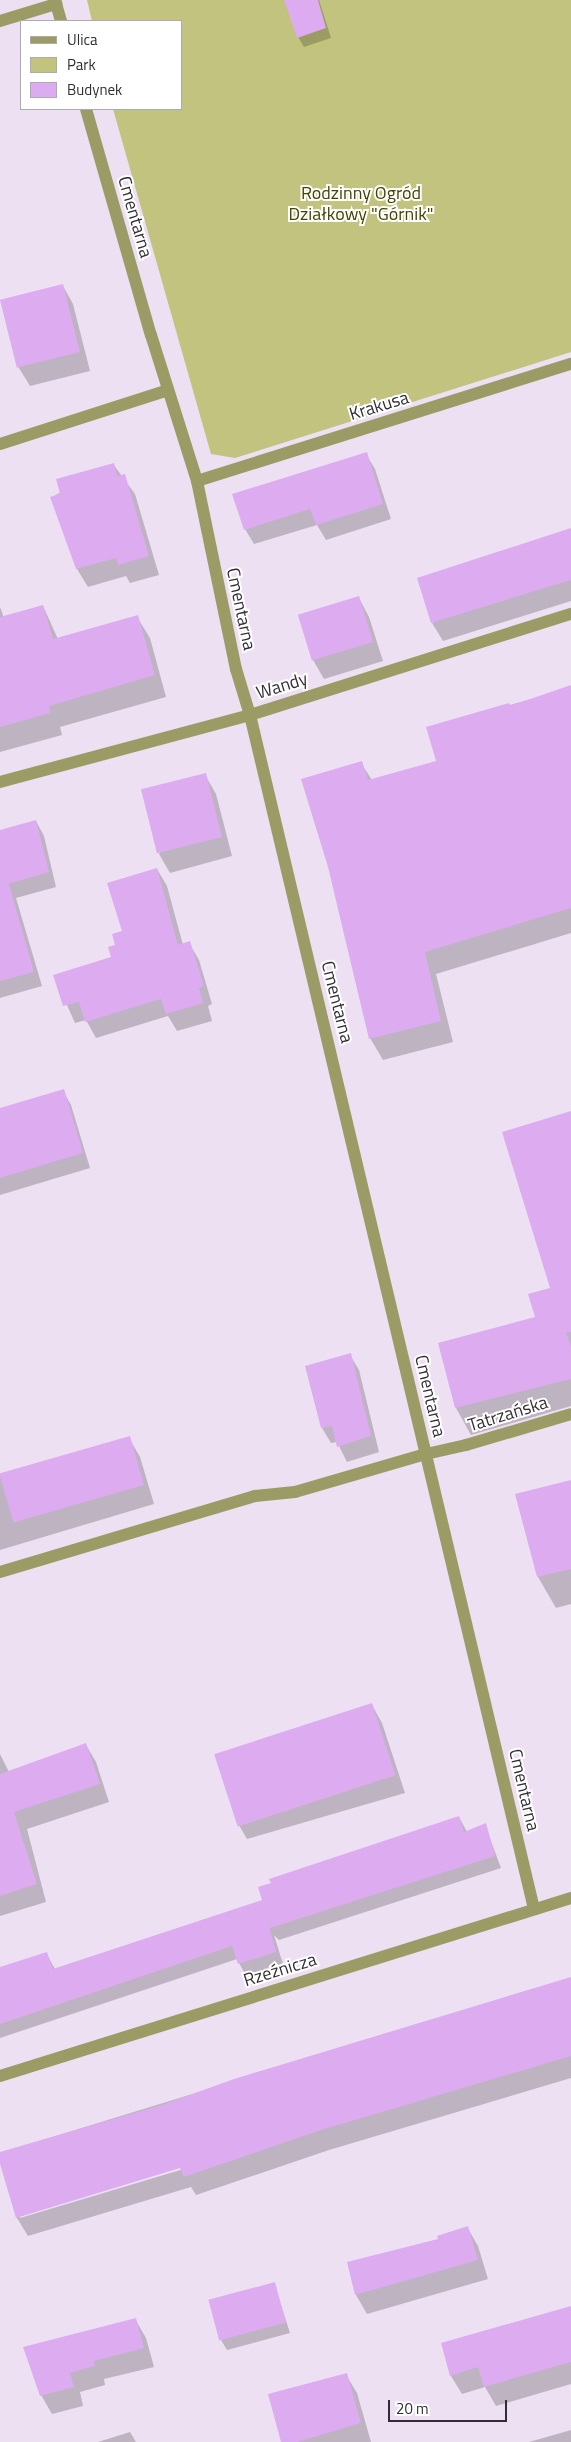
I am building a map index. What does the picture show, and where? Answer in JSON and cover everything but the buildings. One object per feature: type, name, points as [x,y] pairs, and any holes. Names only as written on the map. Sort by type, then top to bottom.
[{"type":"street","points":[[0,21],[56,2],[61,20]]},
{"type":"street","name":"Cmentarna","points":[[86,110],[168,390],[197,481],[236,669],[250,715],[534,1909]]},
{"type":"street","name":"Krakusa","points":[[197,481],[571,364]]},
{"type":"street","points":[[0,444],[168,390]]},
{"type":"street","name":"Wandy","points":[[0,782],[250,715],[571,614]]},
{"type":"street","name":"Tatrzańska","points":[[0,1572],[255,1496],[295,1492],[571,1414]]},
{"type":"street","name":"Rzeźnicza","points":[[0,2076],[571,1898]]},
{"type":"green space","name":"Rodzinny Ogród Działkowy \"Górnik\"","points":[[87,0],[571,0],[571,352],[235,458],[211,454],[113,110],[182,110],[182,20],[92,20]]}]
